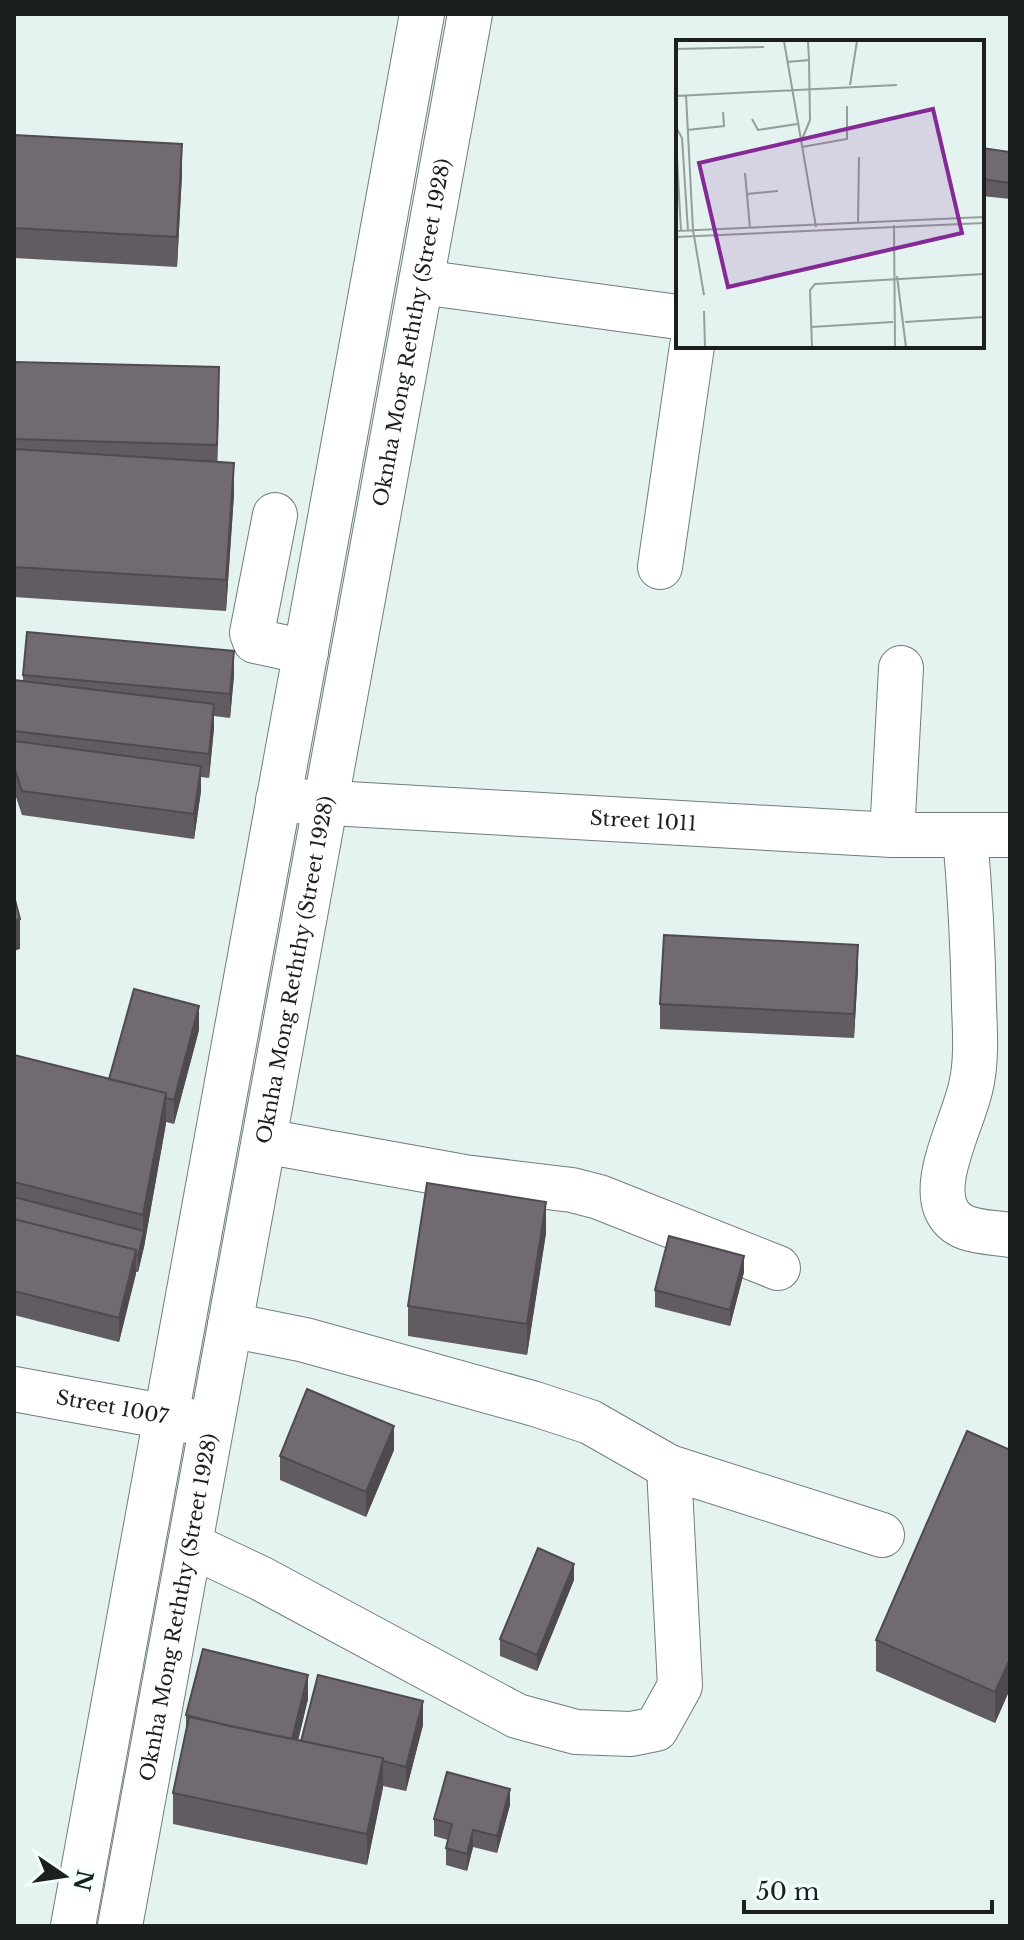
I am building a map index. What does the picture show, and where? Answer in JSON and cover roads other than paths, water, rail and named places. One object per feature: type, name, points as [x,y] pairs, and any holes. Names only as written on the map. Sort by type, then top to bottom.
[{"type":"main road","points":[[73,1926],[422,14]]},
{"type":"main road","name":"Oknha Mong Reththy (Street 1928)","points":[[120,1926],[470,14]]},
{"type":"main road","points":[[421,282],[676,317]]},
{"type":"main road","points":[[660,567],[692,348]]},
{"type":"main road","points":[[275,515],[252,633],[255,641],[306,652]]},
{"type":"main road","points":[[892,835],[901,668]]},
{"type":"main road","name":"Street 1011","points":[[278,800],[892,835],[996,838]]},
{"type":"main road","points":[[996,838],[973,935],[975,1047],[972,1083],[942,1179],[945,1207],[961,1228],[1010,1235]]},
{"type":"main road","points":[[264,1141],[464,1177],[572,1190],[599,1197],[778,1268]]},
{"type":"main road","points":[[230,1325],[305,1340],[535,1404],[590,1422],[669,1467],[882,1535]]},
{"type":"main road","name":"Street 1007","points":[[14,1389],[211,1425]]},
{"type":"main road","points":[[190,1545],[260,1578],[517,1716],[576,1732],[631,1734],[656,1729],[680,1686],[669,1467]]}]
